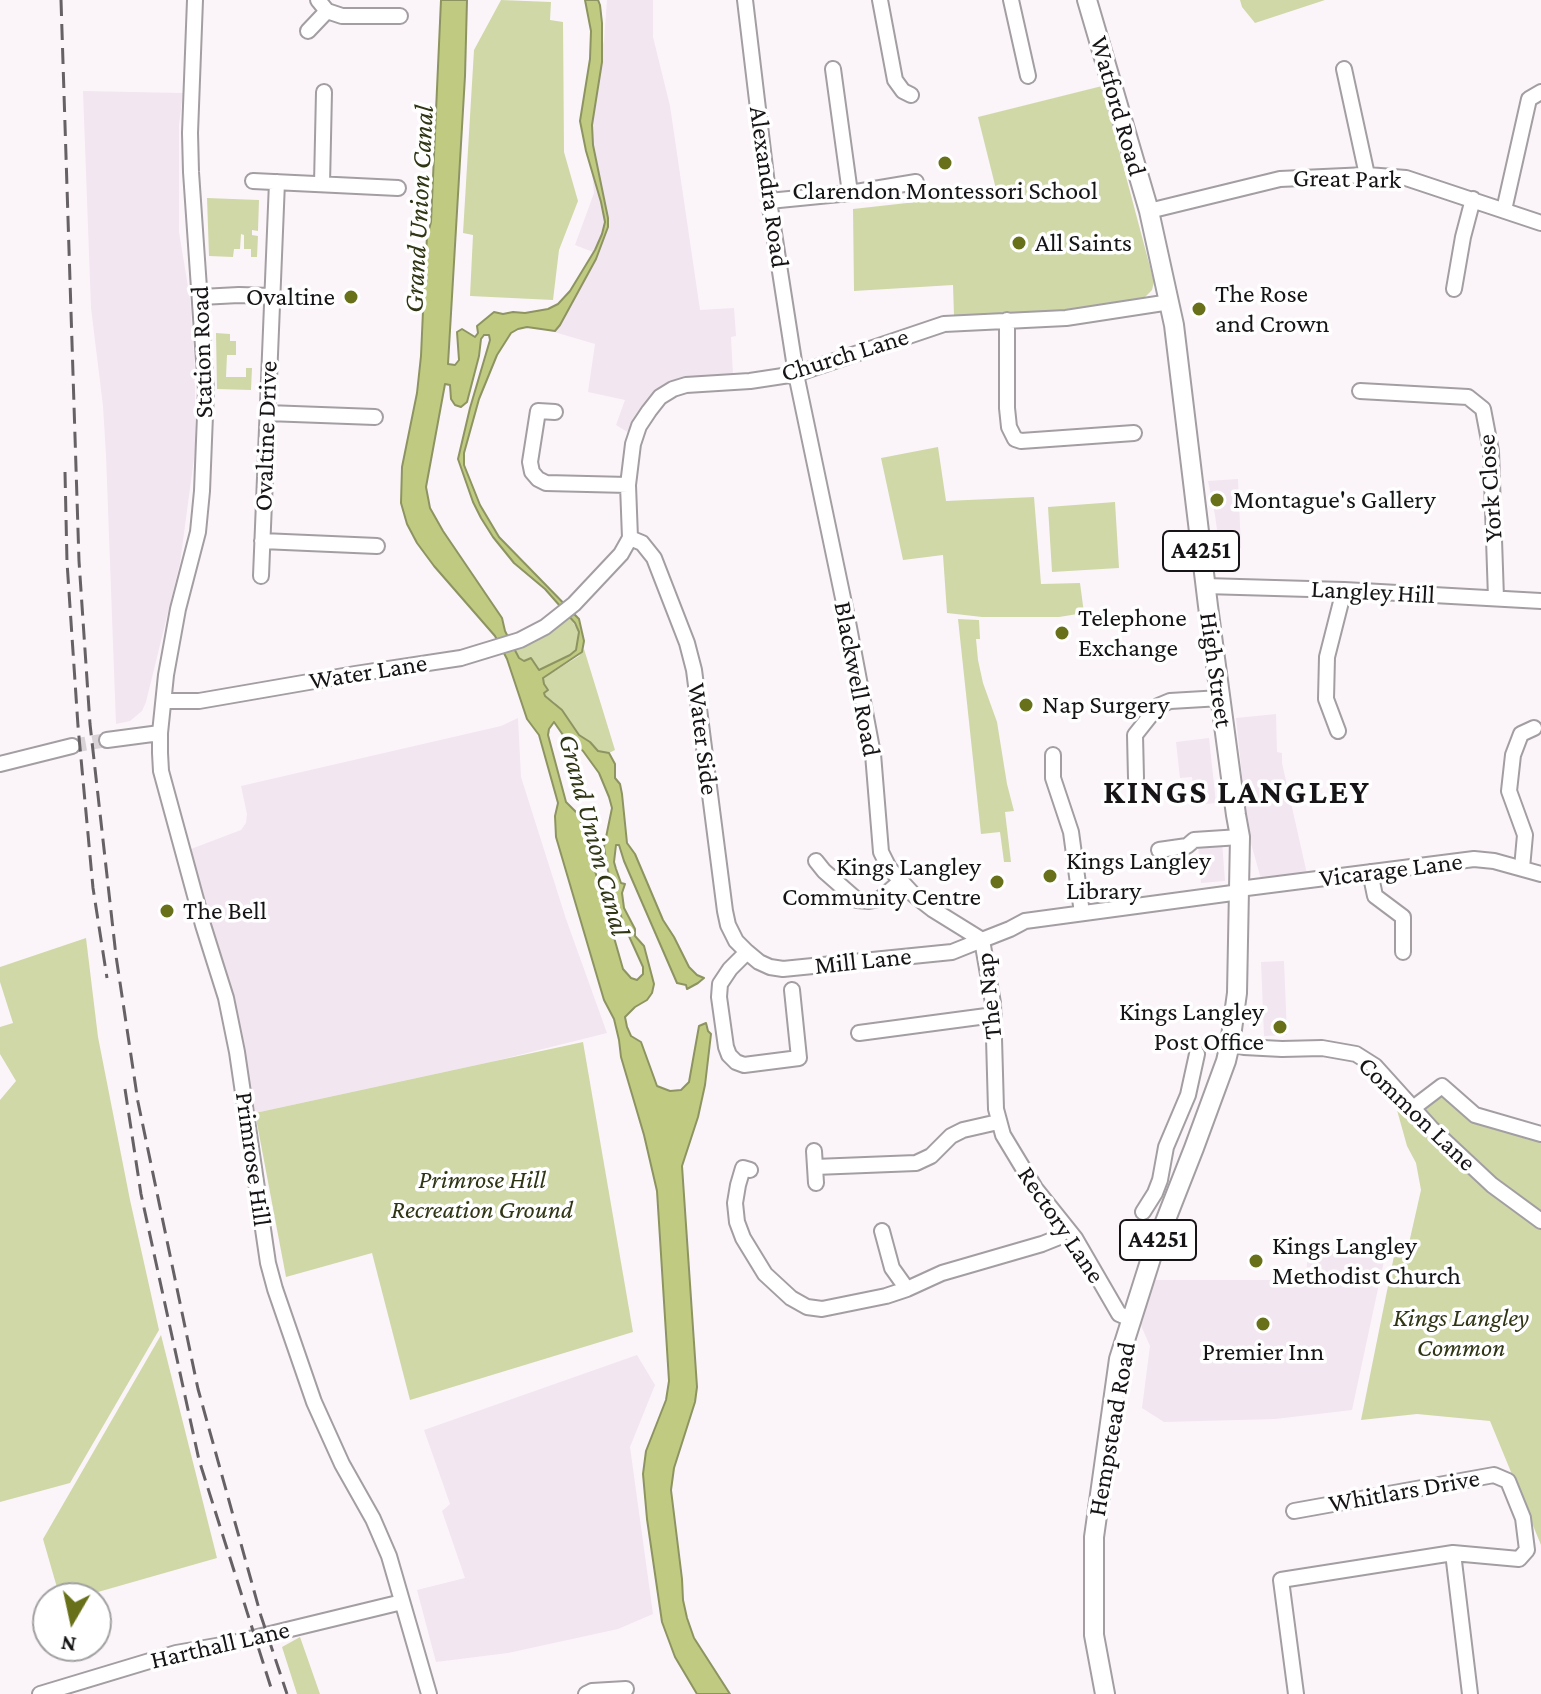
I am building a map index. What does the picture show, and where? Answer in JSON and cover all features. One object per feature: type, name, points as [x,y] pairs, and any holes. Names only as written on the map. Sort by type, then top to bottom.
[{"type":"main road","name":"Watford Road","points":[[1087,0],[1149,211]]},
{"type":"main road","name":"High Street","points":[[1149,211],[1177,341],[1205,586],[1240,837],[1240,891]]},
{"type":"main road","name":"Hempstead Road","points":[[1105,1694],[1094,1635],[1094,1537],[1119,1359],[1152,1255],[1226,1061],[1237,993],[1240,891]]},
{"type":"street","name":"Station Road","points":[[164,701],[178,609],[198,532],[202,491],[206,390],[190,120],[195,0]]},
{"type":"street","name":"Alexandra Road","points":[[745,0],[769,201],[796,374]]},
{"type":"street","points":[[880,0],[895,80],[903,91],[911,95]]},
{"type":"street","points":[[1011,0],[1028,76]]},
{"type":"street","points":[[308,31],[323,5],[342,16],[400,16]]},
{"type":"street","points":[[833,69],[850,193]]},
{"type":"street","points":[[1344,69],[1367,175]]},
{"type":"street","points":[[322,184],[324,92]]},
{"type":"street","points":[[1504,210],[1529,99],[1541,92]]},
{"type":"street","name":"Great Park","points":[[1149,211],[1280,179],[1367,175],[1406,178],[1541,223]]},
{"type":"street","points":[[253,181],[398,188]]},
{"type":"street","name":"Ovaltine Drive","points":[[261,576],[277,182]]},
{"type":"street","points":[[769,201],[850,193],[916,182]]},
{"type":"street","points":[[1454,289],[1473,199]]},
{"type":"street","points":[[201,297],[272,296]]},
{"type":"street","name":"Church Lane","points":[[630,538],[628,485],[633,444],[639,426],[660,397],[673,389],[796,374],[944,324],[1066,318],[1170,302]]},
{"type":"street","points":[[1007,320],[1008,417],[1015,439],[1134,433]]},
{"type":"street","name":"Blackwell Road","points":[[796,374],[873,754],[881,852],[889,868],[914,895],[982,940]]},
{"type":"street","name":"York Close","points":[[1360,391],[1468,397],[1483,409],[1491,451],[1496,598]]},
{"type":"street","points":[[555,412],[539,404],[530,462],[532,472],[538,479],[546,483],[628,485]]},
{"type":"street","points":[[267,413],[375,417]]},
{"type":"street","name":"Water Lane","points":[[164,701],[199,701],[461,658],[520,640],[569,609],[621,554],[630,538]]},
{"type":"street","name":"Water Side","points":[[630,538],[642,543],[654,558],[687,643],[694,670],[725,911],[736,941],[747,952]]},
{"type":"street","points":[[262,541],[377,546]]},
{"type":"street","name":"Langley Hill","points":[[1205,586],[1541,601]]},
{"type":"street","points":[[1338,731],[1326,699],[1327,657],[1344,590]]},
{"type":"street","points":[[1136,778],[1135,735],[1158,706],[1170,701],[1221,698]]},
{"type":"street","name":"Primrose Hill","points":[[164,701],[160,733],[161,771],[232,1025],[268,1263],[314,1402],[342,1464],[385,1545],[429,1694]]},
{"type":"street","points":[[1522,868],[1525,835],[1509,791],[1513,755],[1521,734],[1534,728]]},
{"type":"street","points":[[107,740],[160,733]]},
{"type":"street","points":[[0,764],[72,746]]},
{"type":"street","points":[[1053,755],[1053,778],[1071,832],[1082,913]]},
{"type":"street","points":[[1159,850],[1187,846],[1194,840],[1240,837]]},
{"type":"street","name":"Vicarage Lane","points":[[1240,891],[1474,859],[1494,861],[1541,874]]},
{"type":"street","points":[[816,861],[857,900],[880,899],[901,881]]},
{"type":"street","points":[[1370,872],[1375,896],[1403,917],[1403,952]]},
{"type":"street","name":"The Nap","points":[[998,1122],[994,1015],[982,940],[1025,921],[1240,891]]},
{"type":"street","name":"Mill Lane","points":[[747,952],[770,967],[783,969],[952,952],[982,940]]},
{"type":"street","points":[[747,952],[720,984],[726,1047],[736,1062],[744,1065],[800,1062],[792,990]]},
{"type":"street","points":[[859,1033],[994,1015]]},
{"type":"street","name":"Common Lane","points":[[1230,1044],[1271,1049],[1322,1048],[1356,1054],[1375,1066],[1492,1185],[1541,1221]]},
{"type":"street","points":[[1143,1212],[1160,1180],[1166,1147],[1188,1095],[1197,1054]]},
{"type":"street","points":[[1413,1108],[1442,1086],[1475,1115],[1541,1134]]},
{"type":"street","points":[[815,1167],[916,1163],[931,1156],[951,1136],[963,1130],[998,1122]]},
{"type":"street","name":"Rectory Lane","points":[[998,1122],[1028,1178],[1075,1238],[1119,1314],[1133,1320]]},
{"type":"street","points":[[1170,1139],[1194,1148]]},
{"type":"street","points":[[814,1151],[816,1183]]},
{"type":"street","points":[[743,1168],[735,1203],[740,1230],[765,1274],[791,1298],[807,1307],[822,1309],[886,1296],[942,1273],[1057,1238],[1067,1228]]},
{"type":"street","points":[[882,1231],[892,1268],[907,1289]]},
{"type":"street","name":"Whitlars Drive","points":[[1294,1511],[1494,1475],[1508,1481],[1523,1518],[1527,1550],[1519,1559],[1453,1553]]},
{"type":"street","points":[[1296,1694],[1281,1580],[1453,1553],[1470,1694]]},
{"type":"street","name":"Harthall Lane","points":[[40,1694],[176,1653],[233,1643],[402,1602]]},
{"type":"street","points":[[586,1694],[626,1689]]},
{"type":"shaded area","points":[[441,0],[467,0],[448,364],[455,365],[459,360],[457,332],[462,329],[475,337],[477,326],[494,312],[525,313],[548,309],[558,304],[570,291],[595,250],[605,222],[580,121],[590,59],[591,31],[585,0],[598,0],[602,23],[602,62],[592,125],[608,227],[596,259],[555,331],[527,327],[518,329],[511,333],[497,355],[479,399],[464,453],[464,465],[480,505],[499,537],[579,619],[584,641],[582,652],[543,678],[548,690],[545,696],[562,710],[579,735],[598,751],[609,753],[622,794],[627,843],[689,967],[704,978],[687,989],[686,985],[677,983],[619,845],[616,845],[614,862],[621,883],[625,884],[622,893],[624,908],[635,929],[635,936],[644,946],[654,984],[647,1000],[625,1017],[631,1036],[641,1042],[657,1086],[670,1091],[681,1090],[689,1082],[699,1026],[706,1023],[711,1034],[698,1117],[682,1166],[697,1387],[674,1468],[671,1490],[687,1618],[694,1638],[730,1694],[697,1694],[675,1657],[662,1622],[643,1474],[646,1451],[666,1400],[669,1381],[657,1191],[621,1057],[614,1019],[604,1000],[556,837],[558,803],[539,735],[527,719],[507,659],[495,636],[417,543],[401,503],[402,467],[421,356],[427,237],[431,222]],"holes":[[[484,335],[489,335],[490,340],[458,459],[473,502],[493,537],[514,563],[545,589],[575,623],[579,632],[576,650],[539,670],[531,658],[524,661],[519,658],[502,618],[430,508],[426,487],[445,384],[450,385],[451,399],[455,405],[461,407],[467,402]],[[554,722],[563,735],[583,751],[599,773],[609,797],[612,808],[604,847],[607,867],[623,923],[643,967],[643,974],[637,980],[623,969],[581,822],[566,802],[548,735]]]},
{"type":"shaded area","points":[[607,0],[653,0],[653,37],[670,106],[700,310],[734,308],[736,336],[731,337],[733,375],[702,376],[674,382],[645,405],[629,433],[616,425],[625,400],[588,392],[595,344],[551,331],[593,252],[575,245],[594,193],[586,108],[604,41]]},
{"type":"shaded area","points":[[83,91],[183,93],[179,125],[179,232],[190,299],[195,370],[195,451],[180,563],[146,702],[142,711],[130,721],[116,724],[106,455],[91,308]]},
{"type":"shaded area","points":[[1238,479],[1241,548],[1220,551],[1208,481]]},
{"type":"shaded area","points":[[1276,714],[1277,752],[1282,753],[1307,874],[1261,879],[1248,833],[1236,718]]},
{"type":"shaded area","points":[[518,718],[521,777],[566,919],[607,1033],[491,1062],[255,1113],[236,1015],[191,849],[241,830],[247,814],[241,786],[501,726]]},
{"type":"shaded area","points":[[1209,738],[1216,803],[1195,805],[1192,777],[1180,778],[1176,742]]},
{"type":"shaded area","points":[[1222,842],[1225,881],[1201,883],[1198,844]]},
{"type":"shaded area","points":[[1284,961],[1287,1035],[1264,1036],[1261,962]]},
{"type":"shaded area","points":[[1308,1246],[1385,1256],[1352,1410],[1275,1419],[1164,1422],[1142,1408],[1150,1346],[1139,1321],[1151,1280],[1306,1280]]},
{"type":"shaded area","points":[[637,1355],[655,1385],[630,1447],[653,1614],[618,1629],[508,1653],[436,1662],[417,1590],[465,1578],[442,1511],[450,1504],[424,1430]]},
{"type":"green space","points":[[501,0],[551,2],[550,20],[563,22],[564,152],[578,201],[559,250],[553,300],[470,296],[473,235],[463,233],[474,50]]},
{"type":"green space","points":[[1240,0],[1325,0],[1255,23]]},
{"type":"green space","points":[[1102,86],[1154,282],[1152,290],[1143,299],[1068,311],[954,316],[953,285],[854,291],[853,209],[997,193],[978,117]]},
{"type":"green space","points":[[207,198],[259,200],[258,231],[252,230],[252,235],[258,236],[257,257],[251,257],[251,249],[244,249],[244,235],[241,234],[240,249],[234,249],[233,257],[209,256]]},
{"type":"green space","points":[[216,333],[230,334],[230,341],[236,341],[236,355],[227,355],[226,377],[246,377],[246,368],[252,368],[251,390],[217,389]]},
{"type":"green space","points":[[938,447],[946,501],[1034,497],[1041,584],[1080,583],[1084,613],[1059,617],[982,617],[947,613],[943,555],[903,560],[881,458]]},
{"type":"green space","points":[[1115,502],[1119,568],[1052,572],[1048,507]]},
{"type":"green space","points":[[570,618],[579,632],[576,650],[570,655],[539,671],[519,658],[513,647],[530,643]]},
{"type":"green space","points":[[958,619],[979,620],[980,639],[976,639],[978,660],[997,722],[1014,811],[1005,812],[1011,862],[1004,862],[1000,832],[981,834]]},
{"type":"green space","points":[[584,649],[615,750],[609,753],[598,751],[579,735],[544,693],[543,678],[579,656]]},
{"type":"green space","points":[[86,938],[98,1037],[159,1330],[70,1483],[0,1502],[0,1100],[16,1081],[0,1054],[0,1027],[13,1023],[0,982],[0,967]]},
{"type":"green space","name":"Primrose Hill Recreation Ground","points":[[583,1042],[633,1332],[410,1400],[372,1253],[286,1277],[255,1113]]},
{"type":"green space","name":"Kings Langley Common","points":[[1390,1085],[1413,1111],[1441,1091],[1473,1121],[1541,1141],[1541,1545],[1490,1421],[1417,1414],[1361,1420],[1394,1256],[1409,1243],[1421,1190],[1416,1163],[1407,1146]]},
{"type":"green space","points":[[161,1335],[217,1558],[112,1588],[112,1582],[55,1582],[43,1539]]},
{"type":"green space","points":[[300,1637],[320,1694],[297,1694],[282,1647]]},
{"type":"tunnel","points":[[72,746],[107,740]]},
{"type":"railway","points":[[61,0],[79,561],[90,724],[116,956],[138,1102],[198,1389],[261,1616],[287,1694]]},
{"type":"railway","points":[[65,472],[67,562],[78,726],[93,888],[107,978]]},
{"type":"railway","points":[[125,1089],[141,1194],[199,1460],[273,1694]]},
{"type":"place","name":"Clarendon Montessori School","points":[[945,163]]},
{"type":"place","name":"All Saints","points":[[1019,243]]},
{"type":"place","name":"Ovaltine","points":[[351,297]]},
{"type":"place","name":"The Rose and Crown","points":[[1199,309]]},
{"type":"place","name":"Montague's Gallery","points":[[1217,500]]},
{"type":"place","name":"Telephone Exchange","points":[[1062,633]]},
{"type":"place","name":"Nap Surgery","points":[[1026,705]]},
{"type":"place","name":"Kings Langley Library","points":[[1050,876]]},
{"type":"place","name":"Kings Langley Community Centre","points":[[997,882]]},
{"type":"place","name":"The Bell","points":[[167,911]]},
{"type":"place","name":"Kings Langley Post Office","points":[[1280,1027]]},
{"type":"place","name":"Kings Langley Methodist Church","points":[[1256,1261]]},
{"type":"place","name":"Premier Inn","points":[[1263,1324]]},
{"type":"district","name":"KINGS LANGLEY","points":[[1237,793]]},
{"type":"water label","name":"Grand Union Canal","points":[[419,209]]},
{"type":"water label","name":"Grand Union Canal","points":[[594,835]]}]
